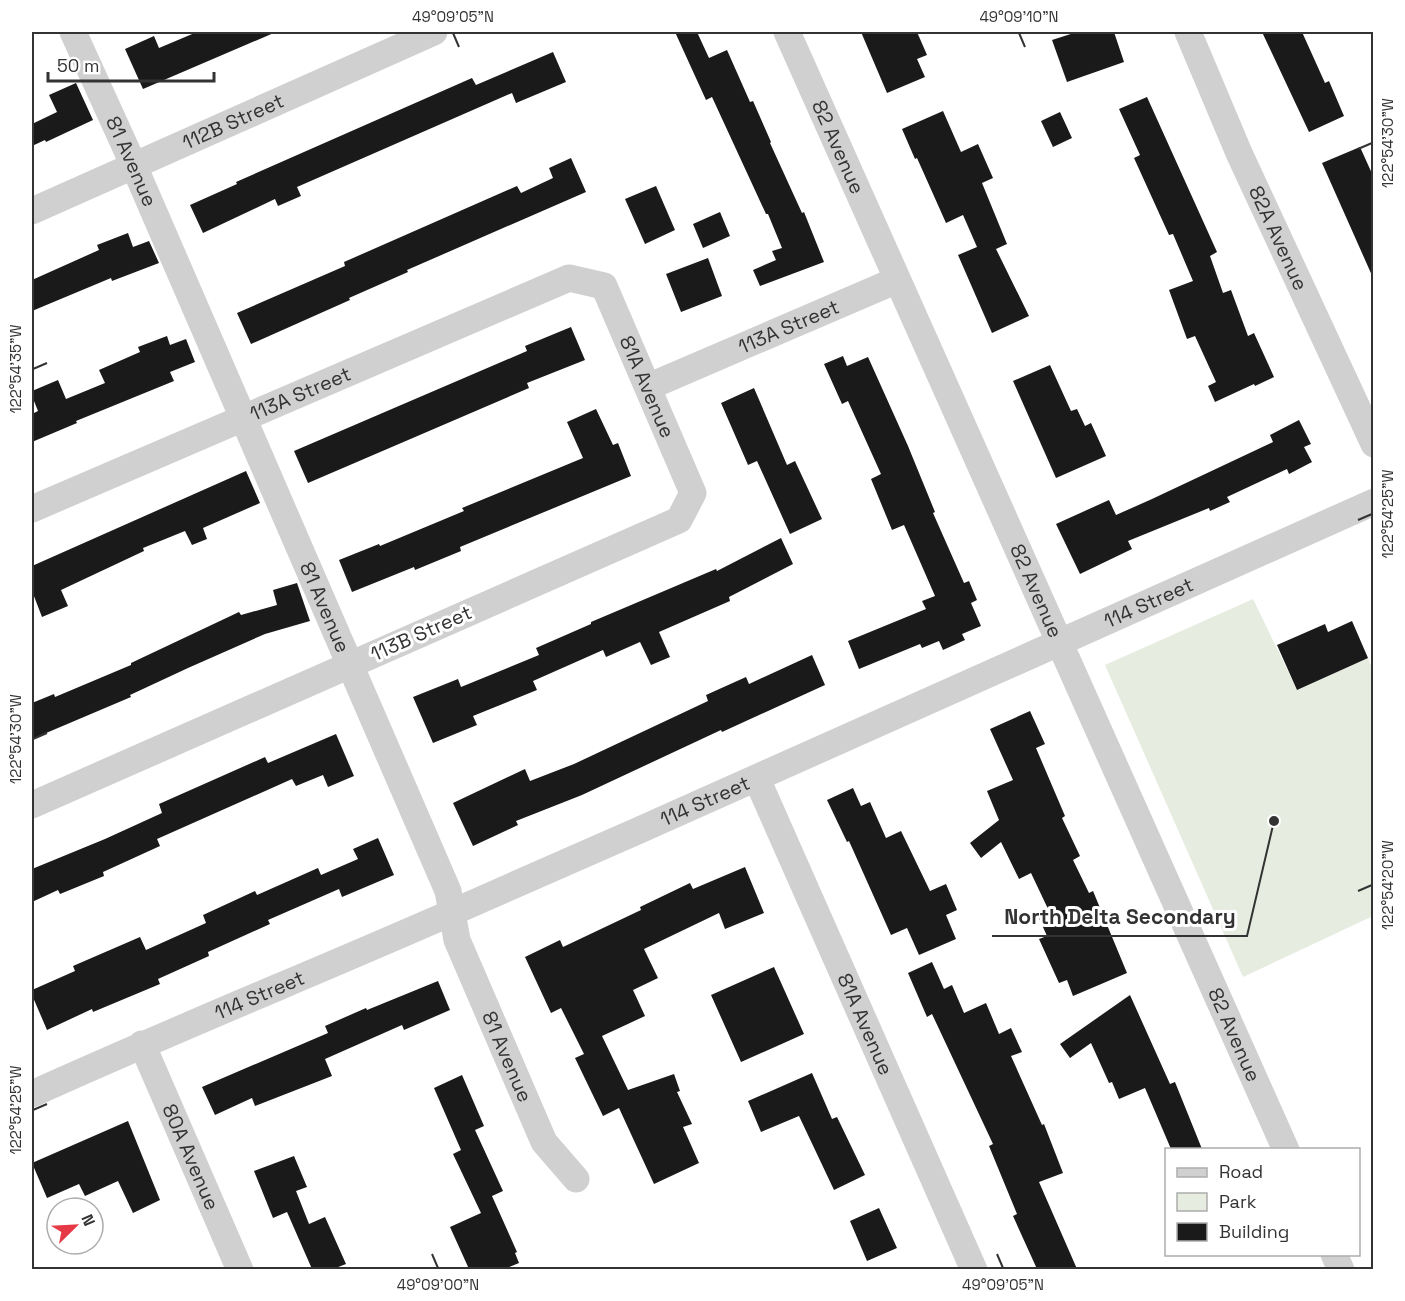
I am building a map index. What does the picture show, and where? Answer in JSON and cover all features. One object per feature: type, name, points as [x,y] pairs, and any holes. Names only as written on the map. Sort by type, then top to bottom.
[{"type":"street","name":"81 Avenue","points":[[73,32],[134,166],[448,891],[457,940],[544,1142],[576,1179]]},
{"type":"street","name":"112B Street","points":[[32,211],[434,32]]},
{"type":"street","name":"82 Avenue","points":[[787,32],[1287,1148]]},
{"type":"street","name":"82A Avenue","points":[[1188,32],[1239,153],[1374,444]]},
{"type":"street","name":"113A Street","points":[[32,509],[569,278]]},
{"type":"street","name":"81A Avenue","points":[[569,278],[604,286],[693,494],[680,520]]},
{"type":"street","name":"113A Street","points":[[648,387],[897,280]]},
{"type":"street","name":"114 Street","points":[[32,1094],[142,1044],[452,913],[757,779],[1374,502]]},
{"type":"street","name":"113B Street","points":[[32,805],[680,520]]},
{"type":"street","name":"81A Avenue","points":[[757,779],[974,1269]]},
{"type":"street","name":"80A Avenue","points":[[142,1044],[240,1269]]},
{"type":"green space","points":[[1253,599],[1297,690],[1368,658],[1374,673],[1373,916],[1243,977],[1105,665]]},
{"type":"building","points":[[197,32],[276,32],[143,89],[125,49],[154,36],[159,48]]},
{"type":"building","points":[[675,32],[697,32],[709,58],[727,50],[750,102],[753,101],[802,213],[804,212],[824,262],[760,286],[753,270],[776,260],[772,251],[782,248],[712,97],[706,100]]},
{"type":"building","points":[[861,32],[917,32],[927,55],[917,59],[925,77],[887,93]]},
{"type":"building","points":[[1077,32],[1114,32],[1124,62],[1067,82],[1052,40]]},
{"type":"building","points":[[1262,32],[1302,32],[1325,83],[1329,81],[1344,116],[1309,132]]},
{"type":"building","points":[[553,52],[566,82],[516,103],[512,93],[297,187],[301,196],[278,206],[275,199],[203,233],[190,205],[237,184],[236,182],[472,78],[476,85]]},
{"type":"building","points":[[76,83],[93,120],[46,142],[45,140],[32,146],[32,124],[57,112],[49,95]]},
{"type":"building","points":[[1147,97],[1217,252],[1210,256],[1223,293],[1231,290],[1248,336],[1254,333],[1274,377],[1215,402],[1208,386],[1216,382],[1195,336],[1187,339],[1169,290],[1193,281],[1173,234],[1169,235],[1134,158],[1140,155],[1119,109]]},
{"type":"building","points":[[943,111],[961,152],[978,144],[993,178],[982,183],[1007,244],[996,249],[1029,316],[992,333],[958,255],[977,247],[963,215],[946,223],[902,129]]},
{"type":"building","points":[[1060,112],[1072,138],[1053,147],[1041,121]]},
{"type":"building","points":[[1360,147],[1374,178],[1374,280],[1322,163]]},
{"type":"building","points":[[571,158],[586,192],[407,270],[408,272],[349,298],[350,300],[251,344],[237,313],[345,266],[344,262],[517,186],[521,193],[553,178],[549,168]]},
{"type":"building","points":[[656,186],[675,230],[645,244],[625,199]]},
{"type":"building","points":[[720,212],[730,236],[703,248],[693,224]]},
{"type":"building","points":[[128,233],[133,247],[149,241],[159,263],[112,281],[111,278],[32,311],[32,280],[99,250],[97,245]]},
{"type":"building","points":[[708,258],[722,296],[681,312],[666,274]]},
{"type":"building","points":[[571,327],[585,360],[527,383],[529,388],[308,483],[294,451],[527,351],[525,346]]},
{"type":"building","points":[[167,336],[170,345],[186,339],[195,362],[170,372],[174,381],[76,421],[77,423],[32,442],[32,414],[38,411],[32,391],[58,380],[66,399],[105,383],[99,370],[140,352],[138,347]]},
{"type":"building","points":[[843,356],[847,366],[868,357],[908,446],[935,512],[933,513],[964,583],[969,581],[977,600],[971,603],[981,626],[962,634],[965,640],[943,650],[939,641],[922,648],[920,644],[859,669],[848,641],[926,609],[922,601],[935,596],[904,525],[892,530],[871,479],[881,474],[848,401],[842,404],[824,364]]},
{"type":"building","points":[[1050,365],[1071,411],[1077,409],[1085,426],[1091,423],[1106,456],[1056,478],[1013,381]]},
{"type":"building","points":[[754,388],[787,465],[795,461],[822,519],[790,534],[757,461],[748,465],[721,403]]},
{"type":"building","points":[[596,409],[613,445],[618,443],[631,476],[460,547],[461,551],[352,592],[339,560],[379,544],[380,546],[464,511],[462,508],[583,458],[567,422]]},
{"type":"building","points":[[1299,420],[1311,444],[1304,447],[1312,462],[1289,474],[1287,469],[1227,497],[1230,502],[1210,511],[1209,508],[1128,541],[1132,549],[1080,574],[1056,524],[1109,500],[1116,515],[1273,442],[1270,435]]},
{"type":"building","points":[[246,471],[260,503],[203,528],[207,539],[192,545],[185,531],[143,548],[144,551],[61,590],[68,606],[42,617],[32,591],[32,566]]},
{"type":"building","points":[[781,538],[793,564],[729,597],[730,601],[659,632],[670,657],[651,665],[640,642],[606,657],[603,650],[533,681],[537,690],[473,716],[477,725],[433,743],[413,697],[458,679],[461,687],[539,655],[536,648],[591,624],[591,622],[716,569],[717,571]]},
{"type":"building","points":[[297,583],[310,621],[265,634],[130,695],[131,697],[32,739],[32,703],[54,694],[55,697],[131,665],[239,612],[241,615],[277,605],[273,590]]},
{"type":"building","points":[[1352,621],[1368,658],[1297,690],[1277,645],[1325,624],[1328,632]]},
{"type":"building","points":[[812,655],[825,685],[722,732],[721,730],[582,795],[516,821],[518,825],[473,846],[453,803],[525,769],[530,781],[574,764],[708,701],[706,695],[746,677],[749,684]]},
{"type":"building","points":[[1030,711],[1045,744],[1036,748],[1065,816],[1062,818],[1080,856],[1073,860],[1089,893],[1093,891],[1127,973],[1073,996],[1067,980],[1059,983],[1039,939],[1047,936],[1038,916],[1049,911],[1031,873],[1019,879],[1001,842],[981,858],[970,843],[999,820],[987,791],[1013,780],[990,729]]},
{"type":"building","points":[[336,734],[354,776],[328,787],[323,775],[296,786],[292,779],[157,839],[160,846],[103,872],[104,876],[60,894],[58,890],[32,902],[32,869],[162,813],[159,804],[265,757],[268,763]]},
{"type":"building","points":[[853,788],[861,806],[870,802],[886,838],[901,831],[930,891],[946,884],[957,910],[946,915],[956,939],[919,955],[907,928],[891,935],[849,841],[847,842],[827,800]]},
{"type":"building","points":[[378,838],[394,875],[342,897],[339,889],[268,920],[270,924],[208,952],[209,956],[158,979],[160,984],[93,1012],[92,1009],[47,1030],[32,990],[75,971],[73,966],[140,937],[146,950],[206,923],[203,915],[255,891],[257,895],[318,868],[321,875],[358,859],[353,849]]},
{"type":"building","points":[[745,867],[764,913],[725,929],[719,913],[644,949],[658,978],[633,990],[645,1016],[602,1036],[628,1090],[674,1074],[680,1091],[677,1092],[692,1124],[683,1127],[699,1163],[654,1184],[619,1108],[603,1116],[575,1058],[584,1054],[561,1008],[551,1013],[525,957],[560,940],[563,947],[641,910],[640,907],[690,883],[693,889]]},
{"type":"building","points":[[932,962],[944,989],[952,985],[964,1013],[986,1003],[999,1034],[1011,1028],[1022,1052],[1011,1056],[1042,1125],[1044,1124],[1063,1173],[1039,1182],[1077,1269],[1037,1269],[1013,1216],[1017,1214],[989,1146],[993,1144],[932,1014],[927,1017],[908,973]]},
{"type":"building","points":[[774,967],[804,1034],[741,1062],[711,995]]},
{"type":"building","points":[[438,981],[450,1010],[404,1030],[402,1025],[325,1059],[332,1076],[255,1106],[252,1098],[215,1115],[202,1087],[328,1033],[325,1026]]},
{"type":"building","points":[[1130,995],[1170,1084],[1175,1082],[1202,1148],[1171,1148],[1145,1088],[1119,1099],[1091,1043],[1070,1058],[1060,1044]]},
{"type":"building","points":[[812,1073],[832,1119],[837,1117],[865,1175],[834,1190],[799,1116],[761,1132],[748,1101]]},
{"type":"building","points":[[462,1075],[484,1126],[475,1130],[503,1191],[492,1196],[517,1252],[515,1253],[519,1263],[504,1269],[469,1269],[450,1227],[481,1213],[453,1154],[461,1150],[434,1088]]},
{"type":"building","points":[[128,1121],[160,1200],[133,1213],[118,1181],[85,1196],[79,1184],[52,1196],[46,1196],[32,1163]]},
{"type":"building","points":[[294,1156],[307,1187],[296,1191],[309,1224],[325,1217],[346,1264],[333,1269],[312,1269],[287,1212],[273,1218],[254,1171]]},
{"type":"building","points":[[879,1208],[897,1248],[867,1261],[850,1221]]},
{"type":"place","name":"North Delta Secondary","points":[[1274,821]]}]
